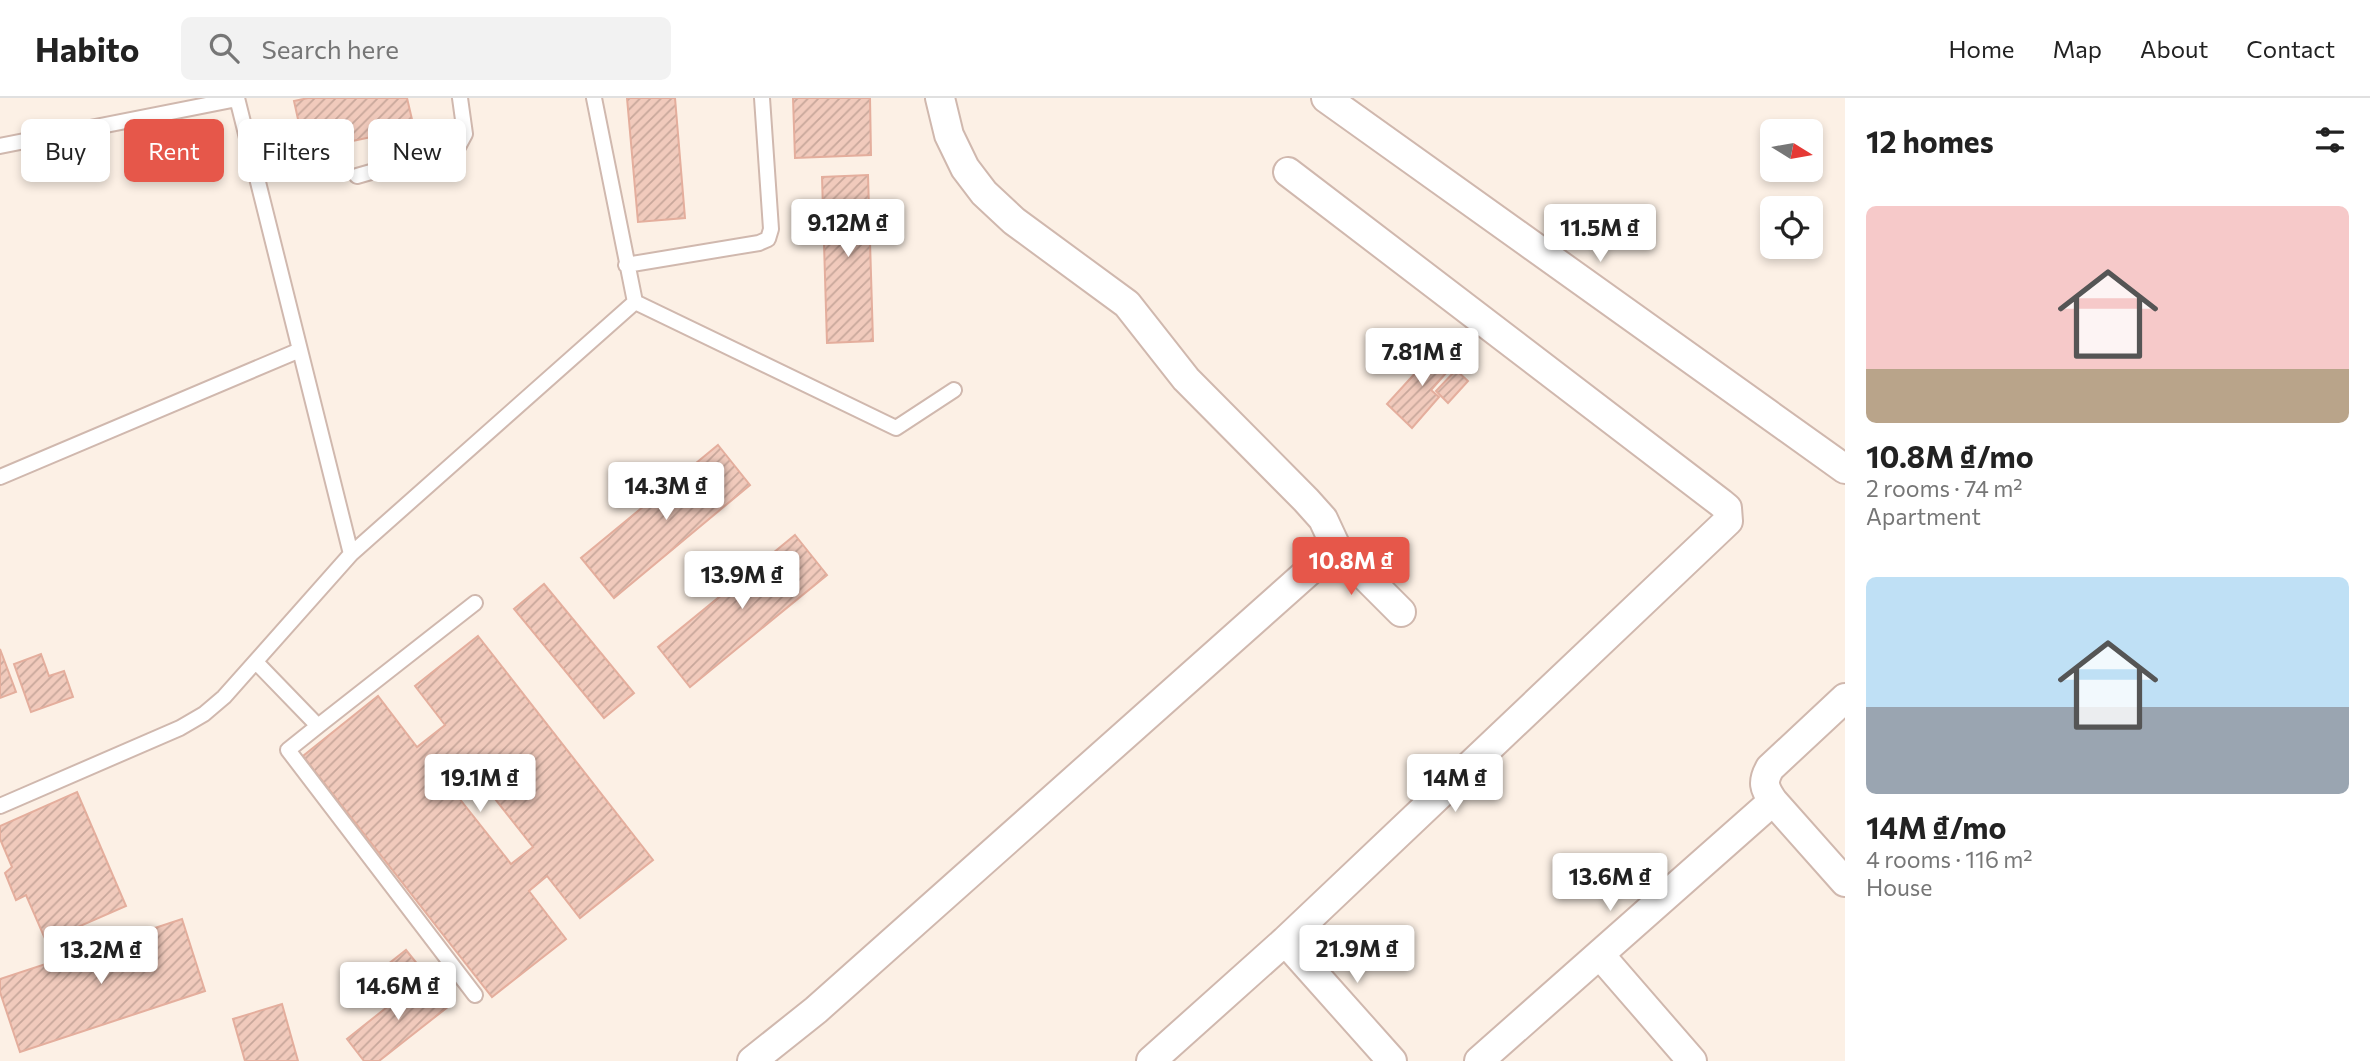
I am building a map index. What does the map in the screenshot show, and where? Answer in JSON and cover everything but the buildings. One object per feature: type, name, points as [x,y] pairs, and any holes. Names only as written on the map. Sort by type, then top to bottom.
[{"type":"street","points":[[940,98],[949,135],[965,168],[984,193],[1014,221],[1127,304],[1186,379],[1306,500],[1323,520],[1336,547],[1401,612]]},
{"type":"street","points":[[1326,98],[1845,469]]},
{"type":"street","points":[[1151,1061],[1285,941],[1728,521],[1727,508],[1721,503],[1288,172]]},
{"type":"street","points":[[752,1061],[847,984],[1336,547]]},
{"type":"street","points":[[1845,698],[1770,768],[1765,777],[1764,788],[1845,882]]},
{"type":"street","points":[[1479,1061],[1773,801]]},
{"type":"street","points":[[1285,941],[1392,1061]]},
{"type":"street","points":[[1600,955],[1692,1061]]},
{"type":"lane","points":[[357,176],[458,147],[465,134],[460,98]]},
{"type":"lane","points":[[594,98],[635,302]]},
{"type":"lane","points":[[626,265],[759,243],[768,239],[771,229],[762,98]]},
{"type":"lane","points":[[0,146],[237,99],[351,554]]},
{"type":"lane","points":[[635,302],[896,429],[954,390]]},
{"type":"lane","points":[[0,806],[180,728],[204,714],[256,662],[351,554],[635,302]]},
{"type":"lane","points":[[0,477],[300,350]]},
{"type":"lane","points":[[475,603],[288,750],[475,995]]},
{"type":"lane","points":[[256,662],[318,726]]}]
